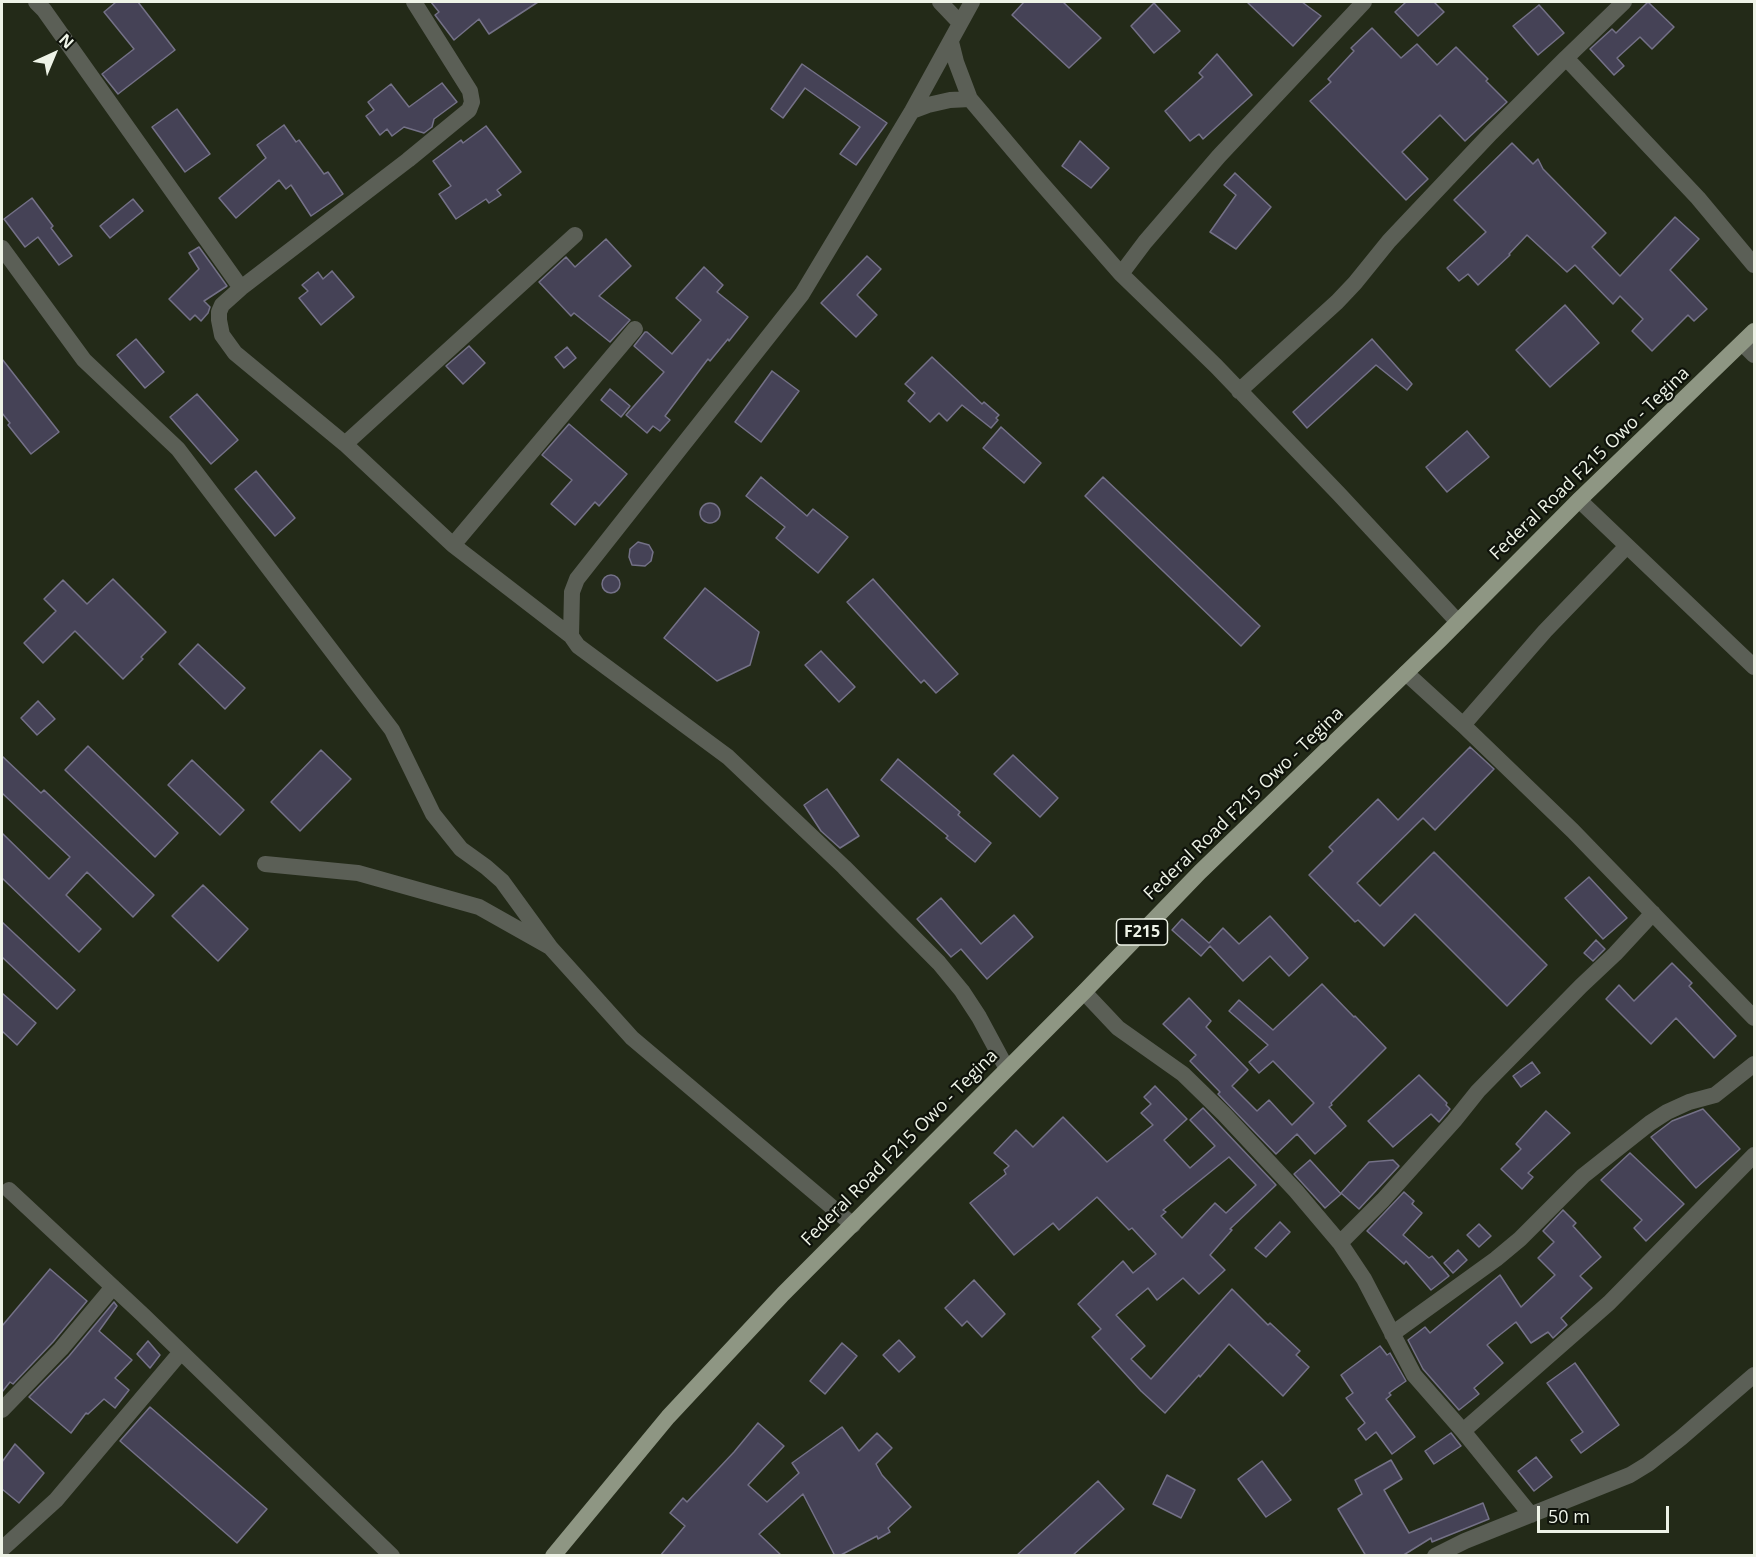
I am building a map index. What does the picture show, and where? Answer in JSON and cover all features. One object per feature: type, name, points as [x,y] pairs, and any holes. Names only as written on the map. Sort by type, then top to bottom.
[{"type":"main road","name":"Federal Road F215 Owo - Tegina","points":[[553,1556],[668,1417],[783,1294],[1084,992],[1200,872],[1458,622],[1579,500],[1750,343]]},
{"type":"street","points":[[36,2],[241,288]]},
{"type":"street","points":[[414,2],[470,91],[472,102],[469,110],[222,305],[219,312],[222,335],[235,353],[345,444],[453,545],[571,636],[578,646],[728,757],[844,867],[939,963],[980,1017],[1007,1069]]},
{"type":"street","points":[[940,2],[960,23]]},
{"type":"street","points":[[571,636],[573,591],[577,579],[802,294],[912,111],[972,2]]},
{"type":"street","points":[[1121,274],[1145,242],[1219,156],[1364,2]]},
{"type":"street","points":[[1239,391],[1336,302],[1389,241],[1491,133],[1624,2]]},
{"type":"street","points":[[951,42],[970,99],[1121,274],[1339,494],[1458,622]]},
{"type":"street","points":[[1566,58],[1698,198],[1755,265]]},
{"type":"street","points":[[912,111],[950,100],[970,99]]},
{"type":"street","points":[[345,444],[575,236]]},
{"type":"street","points":[[2,248],[84,360],[178,449],[392,730],[433,814],[461,849],[502,880],[550,947],[632,1038],[853,1225]]},
{"type":"street","points":[[453,545],[635,329]]},
{"type":"street","points":[[1579,500],[1755,667]]},
{"type":"street","points":[[1463,725],[1545,631],[1627,546]]},
{"type":"street","points":[[1406,673],[1573,831],[1755,1018]]},
{"type":"street","points":[[265,864],[358,873],[479,907],[550,947]]},
{"type":"street","points":[[1340,1243],[1383,1200],[1478,1091],[1653,913]]},
{"type":"street","points":[[1084,992],[1118,1028],[1184,1074],[1296,1191],[1340,1243],[1365,1279],[1414,1375],[1532,1515]]},
{"type":"street","points":[[1392,1334],[1496,1259],[1520,1239],[1583,1176],[1650,1123],[1689,1102],[1715,1095],[1755,1064]]},
{"type":"street","points":[[1463,1431],[1609,1303],[1755,1155]]},
{"type":"street","points":[[9,1190],[392,1556]]},
{"type":"street","points":[[2,1410],[61,1349],[113,1287]]},
{"type":"street","points":[[2,1549],[56,1500],[181,1352]]},
{"type":"street","points":[[1435,1556],[1465,1541],[1630,1475],[1648,1464],[1755,1375]]},
{"type":"building","points":[[116,2],[138,2],[175,50],[118,94],[102,74],[134,49],[104,12]]},
{"type":"building","points":[[431,2],[538,2],[489,34],[479,19],[454,40],[435,15],[439,12]]},
{"type":"building","points":[[1024,2],[1063,2],[1101,38],[1069,68],[1012,15]]},
{"type":"building","points":[[1247,2],[1302,2],[1321,16],[1293,46]]},
{"type":"building","points":[[1406,2],[1434,2],[1444,12],[1418,36],[1395,12]]},
{"type":"building","points":[[1648,2],[1674,27],[1652,49],[1640,37],[1617,58],[1624,66],[1614,75],[1590,49],[1612,29],[1616,33]]},
{"type":"building","points":[[1154,3],[1180,31],[1154,53],[1131,26]]},
{"type":"building","points":[[1539,5],[1564,33],[1538,55],[1513,26]]},
{"type":"building","points":[[1372,28],[1401,58],[1417,44],[1437,65],[1456,47],[1507,102],[1465,141],[1440,115],[1402,152],[1428,179],[1406,200],[1310,101],[1331,82],[1328,79],[1354,51],[1351,48]]},
{"type":"building","points":[[1217,54],[1252,95],[1203,139],[1199,134],[1190,141],[1165,111],[1203,77],[1199,73]]},
{"type":"building","points":[[802,64],[887,123],[856,165],[840,154],[860,127],[805,88],[783,118],[771,109]]},
{"type":"building","points":[[442,83],[457,102],[434,119],[432,127],[424,133],[404,127],[392,136],[387,129],[380,135],[366,116],[374,110],[368,102],[391,84],[409,107]]},
{"type":"building","points":[[177,109],[210,154],[185,172],[152,127]]},
{"type":"building","points":[[284,125],[296,142],[299,140],[324,174],[328,172],[343,194],[311,216],[291,185],[286,189],[279,180],[236,218],[219,198],[266,158],[257,145]]},
{"type":"building","points":[[486,126],[521,172],[497,190],[501,195],[489,203],[486,199],[456,219],[439,194],[451,186],[433,161],[461,140],[463,143]]},
{"type":"building","points":[[1080,141],[1109,168],[1091,188],[1062,166]]},
{"type":"building","points":[[1512,143],[1533,164],[1538,159],[1543,169],[1606,233],[1592,247],[1620,276],[1675,217],[1699,239],[1670,270],[1707,309],[1694,321],[1688,315],[1652,351],[1632,331],[1643,319],[1620,296],[1613,304],[1575,265],[1567,272],[1527,235],[1510,255],[1478,285],[1468,274],[1459,281],[1447,268],[1486,232],[1454,200]]},
{"type":"building","points":[[1235,173],[1271,207],[1236,249],[1210,232],[1236,195],[1224,185]]},
{"type":"building","points":[[32,198],[72,256],[59,265],[38,237],[25,247],[4,219]]},
{"type":"building","points":[[133,199],[143,211],[110,238],[100,226]]},
{"type":"building","points":[[606,239],[631,266],[599,296],[630,320],[610,342],[574,313],[571,316],[539,282],[566,257],[575,267]]},
{"type":"building","points":[[199,247],[227,286],[204,301],[210,307],[201,321],[195,315],[190,320],[169,299],[199,269],[189,253]]},
{"type":"building","points":[[867,256],[881,269],[857,295],[877,315],[856,337],[821,303]]},
{"type":"building","points":[[704,267],[723,285],[717,292],[748,317],[710,361],[708,359],[665,416],[670,420],[660,431],[653,426],[647,433],[626,415],[664,372],[634,346],[647,332],[672,354],[701,320],[676,298]]},
{"type":"building","points":[[332,271],[354,297],[321,325],[299,298],[308,291],[302,285],[318,272],[323,279]]},
{"type":"building","points":[[1565,305],[1599,343],[1550,387],[1516,350]]},
{"type":"building","points":[[136,339],[164,372],[145,388],[117,355]]},
{"type":"building","points":[[1372,339],[1412,384],[1407,390],[1376,365],[1307,428],[1293,412]]},
{"type":"building","points":[[469,346],[485,363],[463,384],[446,366]]},
{"type":"building","points":[[567,347],[576,358],[564,368],[555,357]]},
{"type":"building","points":[[932,357],[982,404],[984,402],[999,415],[991,428],[962,405],[947,421],[939,413],[930,422],[908,401],[915,393],[905,384]]},
{"type":"building","points":[[2,359],[59,432],[31,454],[8,425],[10,423],[2,413]]},
{"type":"building","points":[[772,371],[799,391],[761,442],[735,422]]},
{"type":"building","points":[[610,389],[630,406],[621,417],[601,400]]},
{"type":"building","points":[[197,394],[238,440],[211,464],[170,417]]},
{"type":"building","points":[[569,424],[627,474],[599,506],[595,502],[575,525],[551,504],[572,480],[542,455]]},
{"type":"building","points":[[1001,427],[1041,463],[1024,483],[983,448]]},
{"type":"building","points":[[1467,431],[1489,457],[1447,492],[1426,467]]},
{"type":"building","points":[[256,471],[295,518],[275,536],[235,489]]},
{"type":"building","points":[[761,477],[807,516],[813,509],[848,537],[818,573],[776,538],[785,527],[746,496]]},
{"type":"building","points":[[1103,477],[1260,626],[1241,646],[1085,496]]},
{"type":"building","points":[[710,503],[717,506],[720,513],[717,520],[710,523],[703,520],[700,513],[703,506]]},
{"type":"building","points":[[638,542],[649,545],[653,552],[651,561],[645,566],[632,565],[629,557],[630,549]]},
{"type":"building","points":[[607,575],[615,575],[620,580],[618,591],[607,593],[602,588],[602,580]]},
{"type":"building","points":[[113,579],[166,632],[123,679],[75,631],[43,663],[24,643],[56,611],[44,599],[63,580],[87,604]]},
{"type":"building","points":[[873,579],[958,674],[936,693],[924,680],[921,683],[847,602]]},
{"type":"building","points":[[705,588],[759,632],[750,665],[717,681],[664,638]]},
{"type":"building","points":[[198,644],[245,688],[225,709],[179,664]]},
{"type":"building","points":[[821,651],[855,687],[839,702],[805,665]]},
{"type":"building","points":[[38,701],[55,719],[37,735],[21,718]]},
{"type":"building","points":[[88,746],[178,833],[155,857],[65,770]]},
{"type":"building","points":[[1470,747],[1494,769],[1435,830],[1423,818],[1357,883],[1380,906],[1434,852],[1547,965],[1507,1006],[1415,914],[1384,946],[1358,920],[1355,922],[1309,875],[1333,851],[1329,847],[1378,799],[1398,820]]},
{"type":"building","points":[[321,750],[351,779],[300,831],[271,802]]},
{"type":"building","points":[[1013,755],[1058,798],[1040,817],[994,774]]},
{"type":"building","points":[[2,756],[41,793],[44,790],[154,895],[133,917],[87,872],[66,895],[101,929],[79,952],[2,878],[2,833],[49,879],[70,857],[2,793]]},
{"type":"building","points":[[898,759],[960,812],[958,815],[991,843],[975,862],[946,838],[948,836],[881,780]]},
{"type":"building","points":[[192,760],[244,810],[220,835],[168,785]]},
{"type":"building","points":[[827,789],[859,836],[840,848],[821,831],[804,805]]},
{"type":"building","points":[[1589,877],[1627,918],[1603,939],[1565,898]]},
{"type":"building","points":[[203,885],[248,929],[218,961],[172,916]]},
{"type":"building","points":[[941,898],[981,944],[1014,915],[1033,937],[987,979],[961,949],[951,957],[917,919]]},
{"type":"building","points":[[1270,916],[1308,958],[1289,976],[1270,956],[1243,981],[1210,946],[1201,956],[1172,930],[1182,919],[1209,943],[1223,928],[1239,944]]},
{"type":"building","points":[[2,922],[75,990],[57,1009],[2,957]]},
{"type":"building","points":[[1596,940],[1605,949],[1593,961],[1584,953]]},
{"type":"building","points":[[1672,963],[1692,983],[1689,986],[1736,1036],[1714,1058],[1676,1018],[1651,1044],[1606,999],[1619,985],[1634,1001]]},
{"type":"building","points":[[1322,984],[1386,1048],[1331,1103],[1329,1107],[1346,1126],[1315,1154],[1297,1134],[1276,1154],[1218,1094],[1220,1092],[1190,1061],[1196,1055],[1163,1024],[1189,998],[1211,1021],[1206,1027],[1248,1070],[1232,1086],[1257,1111],[1269,1100],[1292,1125],[1314,1103],[1273,1061],[1259,1073],[1249,1062],[1268,1045],[1229,1011],[1239,1000],[1273,1030]]},
{"type":"building","points":[[2,993],[36,1023],[17,1045],[2,1031]]},
{"type":"building","points":[[1532,1062],[1540,1073],[1521,1087],[1513,1076]]},
{"type":"building","points":[[1419,1075],[1447,1103],[1450,1109],[1439,1122],[1431,1114],[1393,1147],[1368,1121]]},
{"type":"building","points":[[1155,1086],[1187,1119],[1164,1140],[1190,1168],[1215,1146],[1190,1120],[1203,1108],[1276,1185],[1230,1229],[1232,1230],[1210,1255],[1225,1270],[1199,1294],[1183,1278],[1157,1300],[1148,1288],[1116,1315],[1145,1346],[1131,1359],[1151,1379],[1232,1289],[1268,1325],[1270,1323],[1300,1351],[1296,1355],[1309,1367],[1283,1396],[1229,1344],[1165,1413],[1141,1391],[1092,1337],[1101,1329],[1078,1304],[1123,1261],[1133,1273],[1156,1254],[1132,1228],[1129,1230],[1097,1197],[1059,1230],[1053,1223],[1014,1255],[970,1203],[1006,1174],[1004,1170],[1009,1166],[994,1153],[1016,1130],[1033,1147],[1063,1117],[1107,1162],[1153,1125],[1141,1113],[1151,1104],[1144,1097]],"holes":[[[1229,1157],[1256,1185],[1226,1213],[1215,1203],[1182,1238],[1161,1216],[1166,1212],[1163,1210]]]},
{"type":"building","points":[[1703,1109],[1740,1149],[1696,1188],[1651,1137],[1672,1121]]},
{"type":"building","points":[[1546,1111],[1570,1133],[1528,1173],[1533,1177],[1522,1189],[1501,1169],[1521,1149],[1516,1144]]},
{"type":"building","points":[[1630,1153],[1684,1204],[1646,1241],[1634,1228],[1642,1220],[1601,1180]]},
{"type":"building","points":[[1310,1160],[1341,1194],[1325,1208],[1294,1174]]},
{"type":"building","points":[[1393,1160],[1399,1166],[1359,1209],[1341,1193],[1369,1162]]},
{"type":"building","points":[[1404,1192],[1422,1213],[1403,1235],[1429,1258],[1432,1256],[1449,1276],[1431,1290],[1406,1261],[1404,1264],[1367,1231]]},
{"type":"building","points":[[1563,1210],[1576,1223],[1573,1226],[1601,1257],[1580,1276],[1592,1288],[1561,1318],[1567,1325],[1553,1338],[1548,1332],[1531,1343],[1516,1322],[1487,1345],[1503,1363],[1474,1388],[1479,1394],[1459,1410],[1423,1369],[1408,1340],[1425,1327],[1430,1333],[1500,1275],[1521,1307],[1555,1275],[1538,1258],[1554,1242],[1543,1231]]},
{"type":"building","points":[[1280,1222],[1290,1232],[1266,1257],[1255,1248]]},
{"type":"building","points":[[1479,1224],[1491,1236],[1479,1247],[1467,1235]]},
{"type":"building","points":[[1458,1250],[1467,1260],[1453,1273],[1444,1263]]},
{"type":"building","points":[[50,1269],[87,1301],[53,1342],[13,1384],[10,1382],[2,1392],[2,1326]]},
{"type":"building","points":[[974,1280],[1005,1314],[982,1337],[967,1321],[962,1326],[945,1308]]},
{"type":"building","points":[[114,1302],[117,1306],[99,1331],[132,1360],[115,1378],[129,1390],[115,1408],[104,1399],[88,1414],[86,1413],[71,1433],[29,1397],[69,1356]]},
{"type":"building","points":[[899,1340],[915,1357],[899,1372],[883,1355]]},
{"type":"building","points":[[148,1341],[160,1355],[150,1368],[137,1354]]},
{"type":"building","points":[[842,1343],[857,1356],[825,1394],[810,1381]]},
{"type":"building","points":[[1380,1346],[1387,1355],[1390,1353],[1406,1381],[1389,1393],[1391,1395],[1386,1399],[1415,1437],[1392,1454],[1376,1432],[1366,1440],[1358,1429],[1365,1423],[1346,1398],[1353,1393],[1341,1375]]},
{"type":"building","points":[[1575,1363],[1619,1425],[1581,1453],[1571,1440],[1583,1432],[1547,1383]]},
{"type":"building","points":[[150,1407],[267,1509],[237,1543],[120,1441]]},
{"type":"building","points":[[758,1423],[784,1446],[748,1485],[767,1502],[799,1473],[792,1463],[842,1427],[859,1451],[877,1433],[892,1448],[876,1464],[882,1475],[911,1507],[888,1528],[890,1532],[878,1539],[877,1536],[839,1556],[835,1556],[803,1494],[759,1534],[782,1556],[660,1556],[685,1526],[670,1513],[683,1498],[687,1502]]},
{"type":"building","points":[[1451,1433],[1461,1446],[1434,1464],[1425,1451]]},
{"type":"building","points":[[15,1444],[44,1473],[19,1503],[2,1489],[2,1462]]},
{"type":"building","points":[[1536,1457],[1552,1477],[1534,1491],[1518,1471]]},
{"type":"building","points":[[1391,1460],[1402,1479],[1384,1490],[1409,1533],[1483,1503],[1489,1519],[1432,1542],[1431,1538],[1402,1556],[1366,1556],[1338,1509],[1362,1494],[1355,1480]]},
{"type":"building","points":[[1262,1461],[1291,1500],[1266,1517],[1238,1479]]},
{"type":"building","points":[[1167,1475],[1195,1490],[1181,1518],[1153,1504]]},
{"type":"building","points":[[1098,1481],[1124,1509],[1072,1556],[1016,1556]]}]
